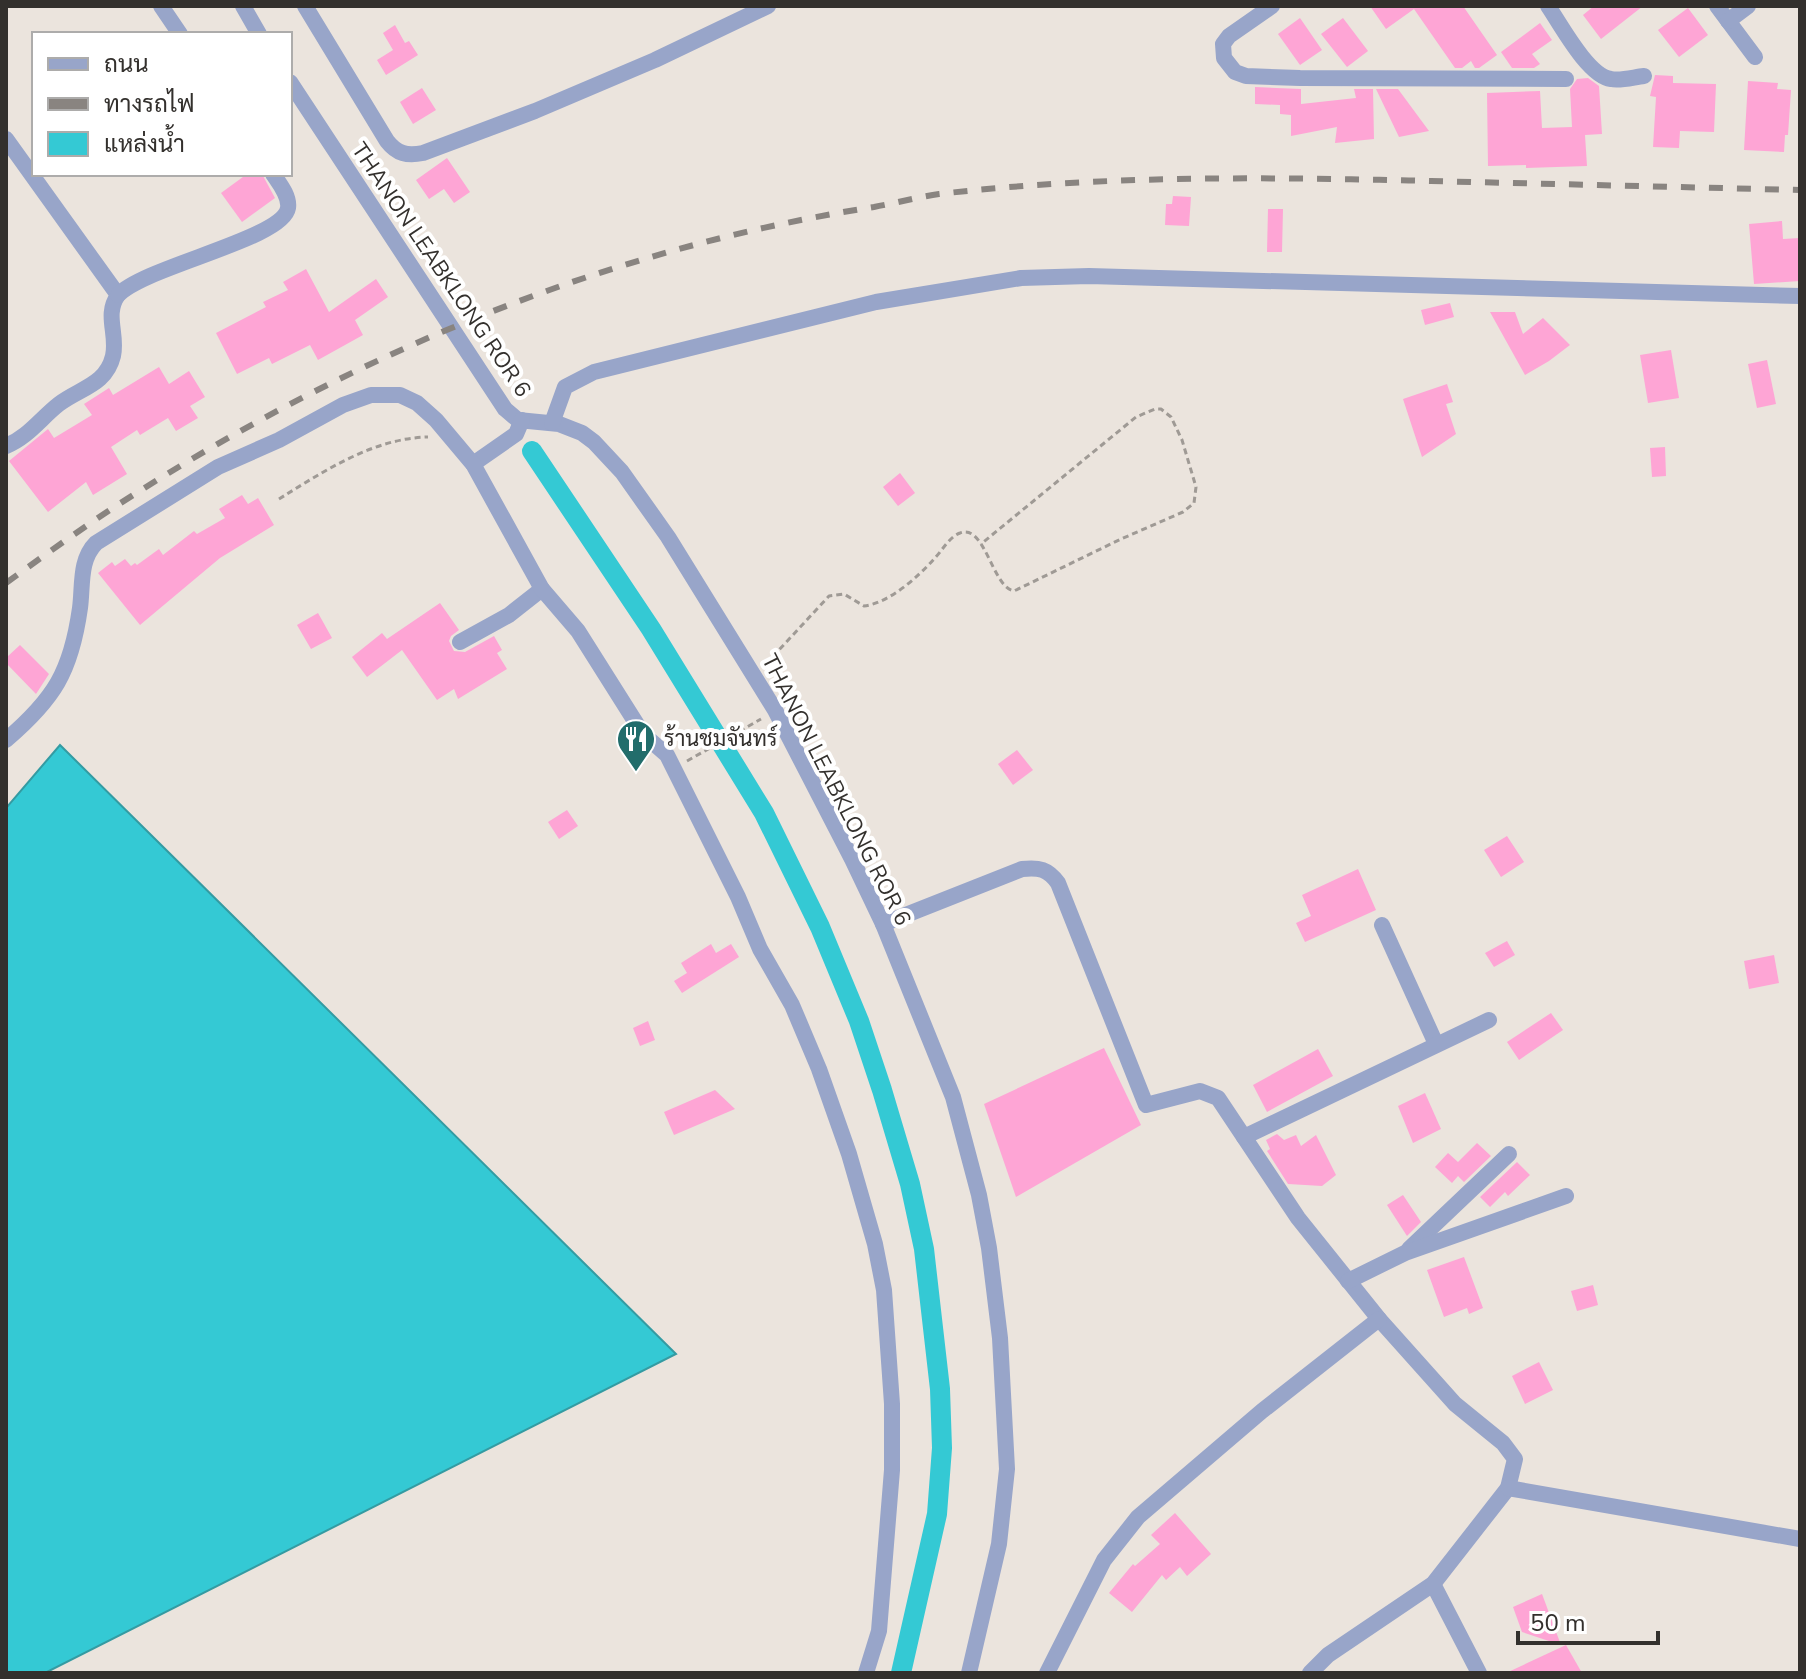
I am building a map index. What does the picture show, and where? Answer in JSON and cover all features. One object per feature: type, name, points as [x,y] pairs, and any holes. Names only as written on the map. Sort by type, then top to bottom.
[{"type":"street","points":[[161,6],[179,32]]},
{"type":"street","points":[[243,6],[258,32]]},
{"type":"street","points":[[305,6],[387,141],[393,149],[412,155],[535,111],[655,60],[768,6]]},
{"type":"street","points":[[1272,6],[1229,36],[1223,44],[1224,58],[1235,72],[1246,76],[1300,78],[1566,79]]},
{"type":"street","points":[[1548,6],[1598,73],[1613,80],[1644,76]]},
{"type":"street","points":[[1717,6],[1755,57]]},
{"type":"street","points":[[1728,21],[1748,6]]},
{"type":"street","name":"THANON LEABKLONG ROR 6","points":[[292,85],[511,416],[552,423],[582,433],[601,447],[668,537],[775,710],[883,924],[953,1097],[979,1195],[995,1290],[1007,1469],[999,1544],[969,1673]]},
{"type":"street","points":[[6,139],[32,175]]},
{"type":"street","points":[[33,176],[118,295]]},
{"type":"street","points":[[6,446],[28,434],[59,404],[91,387],[108,369],[114,350],[110,313],[118,295],[125,289],[281,220],[287,212],[288,198],[274,176]]},
{"type":"street","points":[[552,423],[565,387],[594,372],[876,302],[1021,278],[1089,276],[1800,296]]},
{"type":"street","points":[[6,740],[41,710],[61,679],[76,630],[86,557],[96,543],[218,467],[279,440],[343,405],[364,397],[389,394],[409,398],[425,409],[473,464],[542,589],[578,631],[643,734],[667,755],[738,897],[760,949],[792,1005],[849,1154],[875,1244],[884,1290],[892,1404],[892,1470],[879,1631],[866,1673]]},
{"type":"street","points":[[473,464],[516,434],[522,420]]},
{"type":"street","points":[[460,642],[509,615],[542,589]]},
{"type":"street","points":[[883,924],[1022,869],[1042,869],[1051,873],[1058,883],[1146,1105],[1206,1091],[1218,1098],[1298,1218],[1379,1319],[1455,1404],[1509,1449],[1516,1464],[1508,1488],[1433,1584],[1328,1655],[1310,1673]]},
{"type":"street","points":[[1382,925],[1436,1044]]},
{"type":"street","points":[[1244,1137],[1489,1020]]},
{"type":"street","points":[[1405,1253],[1509,1154]]},
{"type":"street","points":[[1348,1281],[1405,1253],[1566,1196]]},
{"type":"street","points":[[1047,1673],[1104,1560],[1125,1530],[1205,1458],[1379,1319]]},
{"type":"street","points":[[1508,1488],[1800,1539]]},
{"type":"street","points":[[1433,1584],[1479,1673]]},
{"type":"path","points":[[754,674],[773,659],[829,596],[844,594],[868,606],[920,574],[956,535],[968,532],[981,544],[1003,585],[1014,591],[1183,512],[1194,503],[1197,492],[1186,452],[1171,417],[1166,411],[1155,409],[1136,417],[981,544]]},
{"type":"path","points":[[279,499],[381,445],[410,438],[452,439]]},
{"type":"path","points":[[706,750],[775,710]]},
{"type":"water","points":[[60,745],[676,1354],[45,1673],[6,1673],[6,808]]},
{"type":"building","points":[[1370,6],[1463,6],[1497,55],[1479,68],[1475,68],[1471,61],[1462,68],[1455,68],[1414,9],[1386,29]]},
{"type":"building","points":[[1594,6],[1643,6],[1601,39],[1583,15]]},
{"type":"building","points":[[1688,8],[1708,35],[1679,57],[1658,30]]},
{"type":"building","points":[[1300,18],[1322,50],[1300,65],[1278,34]]},
{"type":"building","points":[[1343,18],[1368,51],[1347,67],[1321,34]]},
{"type":"building","points":[[1540,23],[1552,40],[1532,54],[1540,64],[1534,68],[1512,68],[1501,52]]},
{"type":"building","points":[[395,25],[405,43],[409,41],[418,55],[386,75],[377,60],[393,50],[383,33]]},
{"type":"building","points":[[1655,75],[1673,76],[1673,83],[1716,84],[1714,132],[1680,131],[1679,148],[1653,147],[1656,97],[1650,96]]},
{"type":"building","points":[[1588,78],[1599,86],[1602,134],[1585,135],[1587,166],[1488,166],[1487,93],[1540,91],[1542,128],[1572,127],[1570,89],[1577,79]]},
{"type":"building","points":[[1748,81],[1778,83],[1777,89],[1791,90],[1784,152],[1744,150]]},
{"type":"building","points":[[1255,87],[1301,89],[1301,104],[1356,98],[1354,89],[1373,89],[1374,139],[1335,143],[1337,127],[1291,136],[1291,115],[1280,114],[1280,105],[1255,104]]},
{"type":"building","points":[[422,88],[436,110],[413,124],[400,102]]},
{"type":"building","points":[[1376,89],[1398,89],[1429,131],[1399,137]]},
{"type":"building","points":[[447,158],[470,192],[454,203],[444,189],[429,199],[416,180]]},
{"type":"building","points":[[244,176],[263,176],[275,198],[242,222],[221,193]]},
{"type":"building","points":[[1173,196],[1191,197],[1189,226],[1165,225],[1166,204],[1172,204]]},
{"type":"building","points":[[1268,209],[1283,209],[1282,252],[1267,252]]},
{"type":"building","points":[[1782,221],[1783,239],[1800,238],[1800,281],[1754,284],[1749,224]]},
{"type":"building","points":[[306,269],[329,312],[376,279],[388,297],[355,320],[363,335],[318,360],[310,345],[272,364],[269,358],[237,374],[216,333],[266,307],[263,302],[288,290],[283,282]]},
{"type":"building","points":[[1450,303],[1454,317],[1425,325],[1421,310]]},
{"type":"building","points":[[1490,312],[1515,312],[1523,334],[1543,318],[1570,345],[1525,375]]},
{"type":"building","points":[[1671,350],[1679,398],[1648,403],[1640,355]]},
{"type":"building","points":[[1767,360],[1776,404],[1757,408],[1748,364]]},
{"type":"building","points":[[159,367],[169,384],[189,371],[205,397],[190,406],[198,418],[176,431],[168,418],[140,435],[137,430],[111,447],[127,474],[93,495],[86,482],[48,512],[9,461],[48,429],[54,438],[92,415],[84,404],[109,388],[113,395]]},
{"type":"building","points":[[1447,384],[1453,402],[1446,404],[1456,434],[1422,457],[1403,399]]},
{"type":"building","points":[[1665,447],[1666,476],[1652,477],[1650,448]]},
{"type":"building","points":[[900,473],[915,493],[898,506],[883,487]]},
{"type":"building","points":[[242,495],[248,504],[258,498],[274,525],[220,558],[140,625],[98,573],[112,562],[115,566],[125,559],[131,566],[159,549],[163,555],[194,531],[197,534],[225,518],[219,509]]},
{"type":"building","points":[[440,603],[459,630],[449,641],[454,651],[465,652],[494,636],[502,650],[497,653],[507,669],[458,699],[454,689],[437,700],[402,650],[367,677],[352,657],[382,633],[387,639]]},
{"type":"building","points":[[318,613],[332,638],[311,649],[297,625]]},
{"type":"building","points":[[20,645],[49,674],[36,694],[6,663],[6,658]]},
{"type":"building","points":[[1017,750],[1033,770],[1013,785],[998,764]]},
{"type":"building","points":[[567,810],[578,826],[559,839],[548,822]]},
{"type":"building","points":[[1507,836],[1524,862],[1501,877],[1484,850]]},
{"type":"building","points":[[1358,869],[1376,910],[1305,942],[1296,923],[1311,916],[1302,895]]},
{"type":"building","points":[[1507,941],[1515,955],[1494,967],[1485,953]]},
{"type":"building","points":[[711,944],[716,953],[731,944],[739,957],[682,993],[674,981],[687,973],[681,963]]},
{"type":"building","points":[[1774,955],[1779,983],[1749,989],[1744,961]]},
{"type":"building","points":[[1551,1013],[1563,1030],[1519,1060],[1507,1042]]},
{"type":"building","points":[[648,1021],[655,1040],[640,1046],[633,1028]]},
{"type":"building","points":[[1104,1048],[1141,1125],[1016,1197],[984,1104]]},
{"type":"building","points":[[1318,1049],[1333,1076],[1267,1112],[1253,1085]]},
{"type":"building","points":[[715,1090],[735,1109],[674,1135],[664,1112]]},
{"type":"building","points":[[1425,1093],[1441,1129],[1413,1143],[1398,1106]]},
{"type":"building","points":[[1277,1134],[1284,1140],[1296,1135],[1301,1146],[1316,1135],[1336,1175],[1322,1186],[1288,1184],[1267,1151],[1270,1149],[1266,1140]]},
{"type":"building","points":[[1477,1143],[1491,1156],[1464,1182],[1458,1176],[1452,1183],[1435,1167],[1448,1153],[1458,1162]]},
{"type":"building","points":[[1517,1162],[1530,1175],[1508,1196],[1505,1192],[1490,1207],[1480,1197]]},
{"type":"building","points":[[1403,1195],[1421,1222],[1407,1236],[1387,1205]]},
{"type":"building","points":[[1464,1257],[1483,1308],[1469,1314],[1467,1308],[1444,1317],[1427,1270]]},
{"type":"building","points":[[1593,1285],[1598,1305],[1577,1311],[1571,1291]]},
{"type":"building","points":[[1539,1362],[1553,1390],[1525,1404],[1512,1376]]},
{"type":"building","points":[[1175,1513],[1211,1554],[1187,1576],[1180,1567],[1166,1580],[1162,1575],[1132,1612],[1109,1593],[1133,1564],[1135,1566],[1160,1544],[1151,1535]]},
{"type":"building","points":[[1542,1594],[1561,1645],[1522,1632],[1513,1607]]},
{"type":"building","points":[[1566,1645],[1582,1673],[1506,1673]]},
{"type":"waterway","points":[[532,451],[651,629],[764,813],[820,927],[859,1021],[882,1090],[910,1184],[924,1249],[940,1389],[942,1448],[937,1514],[901,1673]]},
{"type":"railway","points":[[6,583],[121,503],[223,441],[311,393],[400,350],[585,278],[680,249],[776,225],[939,194],[1124,180],[1308,179],[1800,190]]},
{"type":"place","name":"ร้านชมจันทร์","points":[[636,773]]}]
